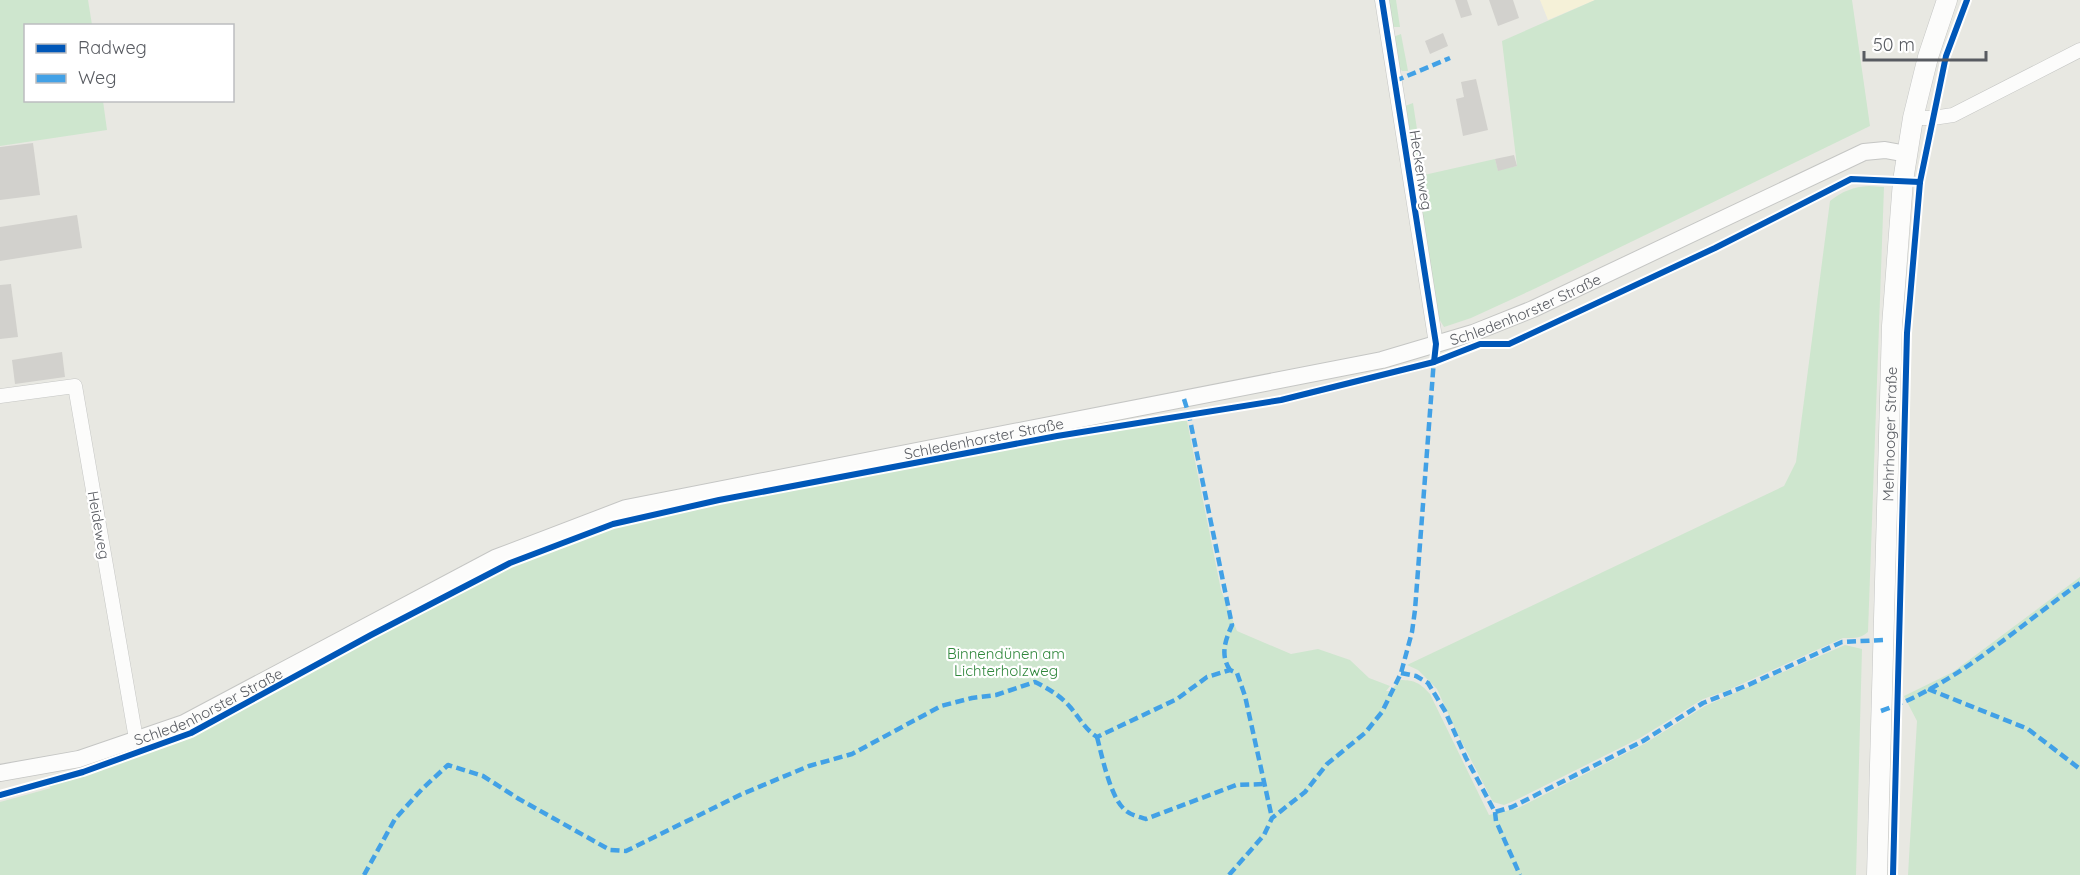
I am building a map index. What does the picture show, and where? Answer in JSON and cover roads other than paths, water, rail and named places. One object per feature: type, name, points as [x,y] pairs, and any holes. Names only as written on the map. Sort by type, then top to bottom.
[{"type":"main road","name":"Mehrhooger Straße","points":[[1877,875],[1892,326],[1903,181],[1913,118],[1928,57],[1947,0]]},
{"type":"street","name":"Heckenweg","points":[[1382,0],[1436,344]]},
{"type":"street","points":[[1913,118],[1953,115],[2080,50]]},
{"type":"street","name":"Schledenhorster Straße","points":[[0,773],[79,759],[184,723],[495,558],[626,508],[1370,362],[1436,344],[1473,333],[1533,309],[1864,152],[1885,150],[1907,153]]},
{"type":"street","name":"Heideweg","points":[[0,396],[75,386],[136,739]]},
{"type":"park label","name":"Binnendünen am Lichterholzweg","points":[[1006,662]]}]
